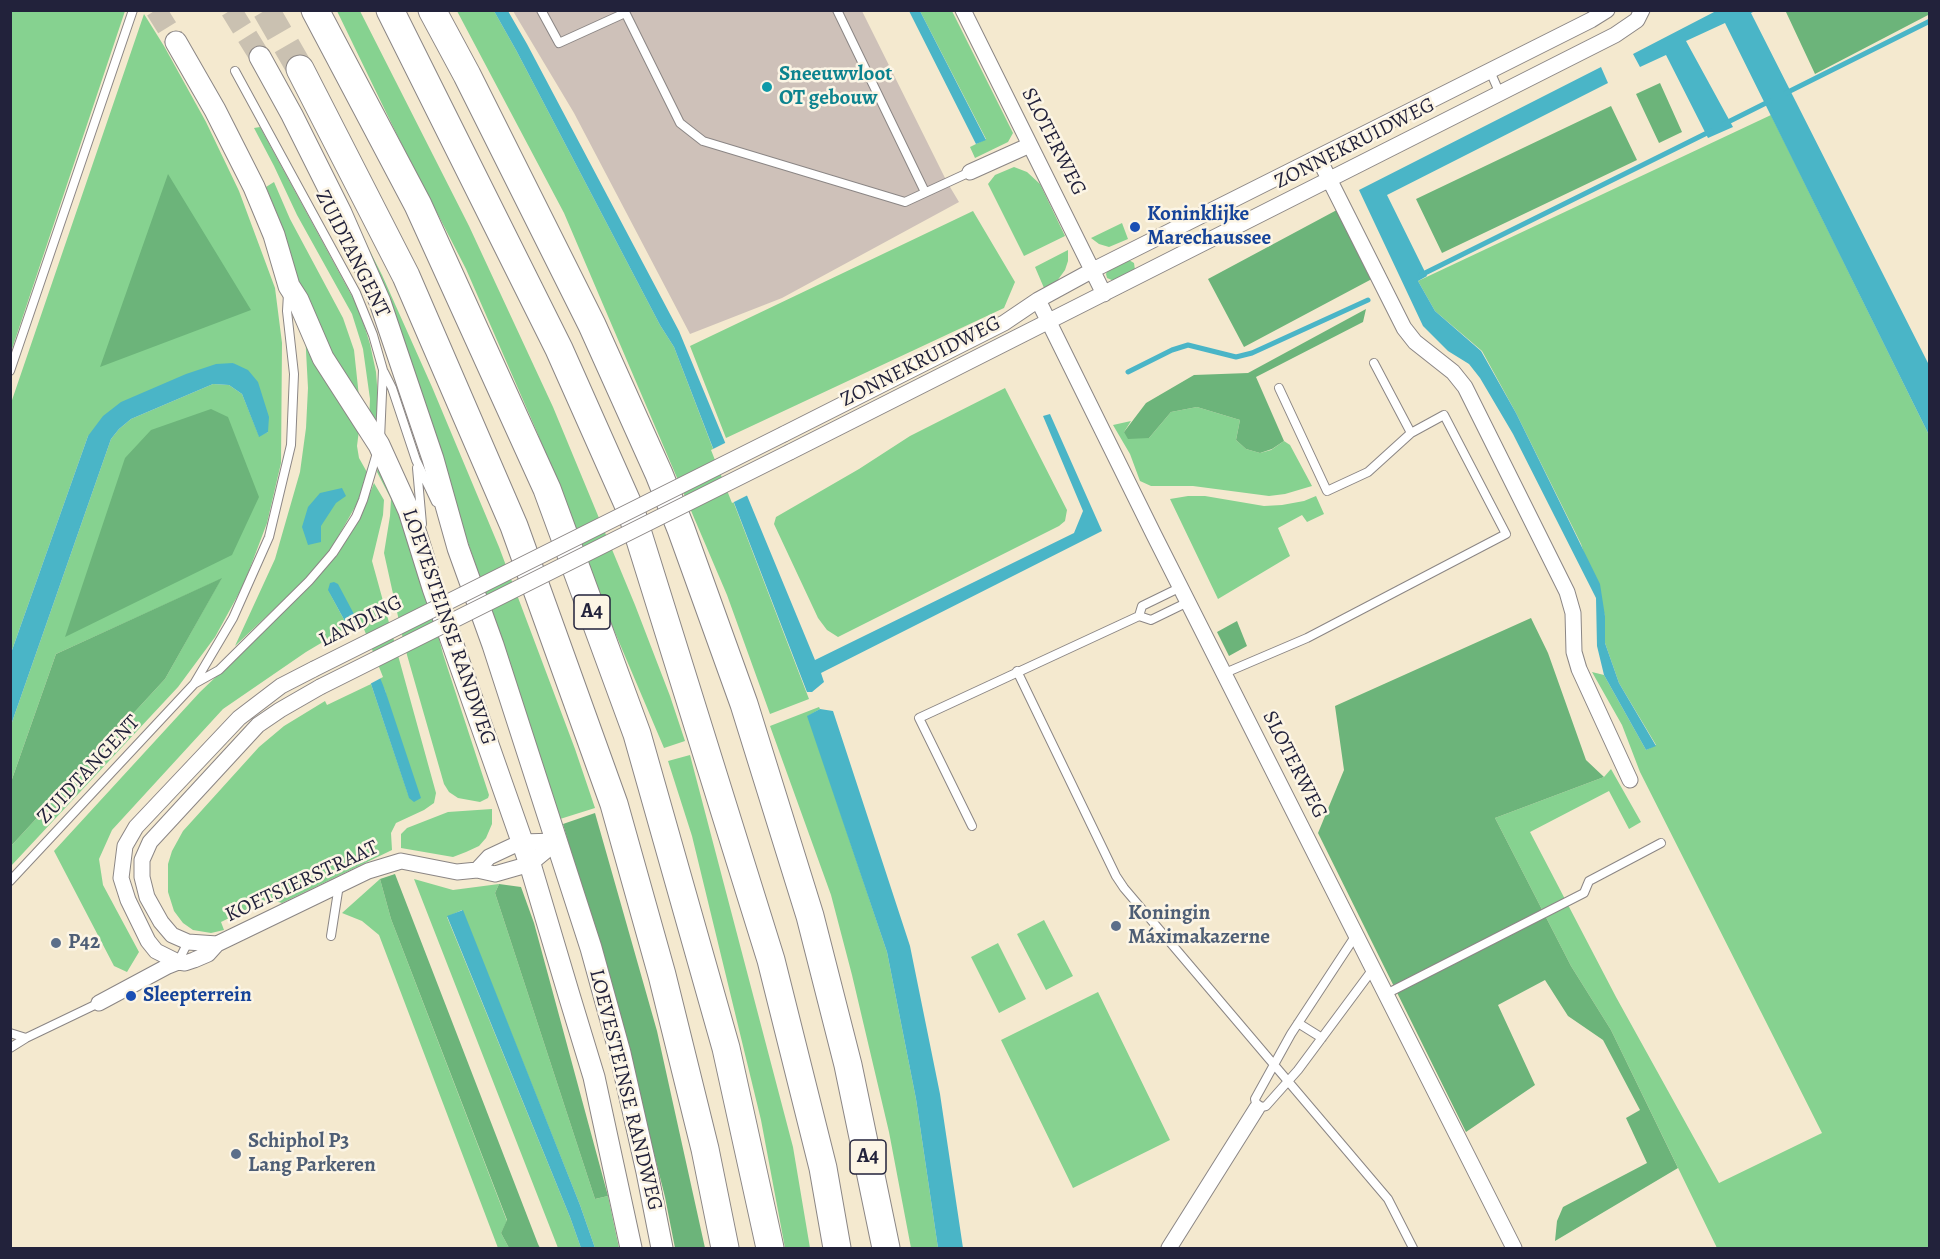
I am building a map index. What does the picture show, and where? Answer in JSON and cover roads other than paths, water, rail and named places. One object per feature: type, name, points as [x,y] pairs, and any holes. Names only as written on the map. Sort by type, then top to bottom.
[{"type":"highway","name":"A4","points":[[315,10],[418,205],[547,489],[633,722],[726,1048],[770,1248]]},
{"type":"highway","name":"A4","points":[[390,10],[559,349],[631,511],[771,960],[823,1168],[837,1248]]},
{"type":"highway","name":"A4","points":[[432,10],[592,325],[659,474],[681,529],[744,704],[810,916],[848,1065],[886,1248]]},
{"type":"highway","name":"A4","points":[[300,69],[406,276],[514,526],[614,804],[662,975],[705,1149],[725,1248]]},
{"type":"street","name":"SLOTERWEG","points":[[963,10],[1104,294]]},
{"type":"street","name":"ZONNEKRUIDWEG","points":[[784,434],[1004,323],[1038,300],[1093,270],[1591,20],[1606,10]]},
{"type":"street","name":"ZONNEKRUIDWEG","points":[[790,452],[1615,35],[1637,20],[1642,10]]},
{"type":"street","name":"LOEVESTEINSE RANDWEG","points":[[176,42],[215,110],[254,187],[274,235],[289,286],[298,300],[323,358],[379,445],[409,511],[530,864],[594,1077],[631,1248]]},
{"type":"street","name":"LOEVESTEINSE RANDWEG","points":[[260,57],[341,213],[380,302],[433,459],[458,548],[558,841],[620,1053],[662,1248]]},
{"type":"street","points":[[970,172],[1030,145]]},
{"type":"street","points":[[1318,158],[1404,328],[1414,342],[1453,372],[1465,387],[1567,592],[1573,614],[1574,652],[1579,669],[1630,780]]},
{"type":"street","name":"SLOTERWEG","points":[[1038,300],[1514,1248]]},
{"type":"street","name":"LANDING","points":[[178,962],[156,951],[128,900],[122,878],[125,846],[136,827],[239,718],[281,687],[314,669],[784,434]]},
{"type":"street","name":"LANDING","points":[[188,942],[172,935],[161,922],[147,897],[142,877],[142,860],[150,842],[258,725],[320,687],[790,452]]},
{"type":"street","points":[[477,870],[489,857],[521,842],[558,841]]},
{"type":"street","name":"KOETSIERSTRAAT","points":[[99,1003],[178,962],[185,963],[208,954],[217,944],[368,871],[401,861],[457,872],[477,870],[495,874],[530,864],[558,841]]},
{"type":"street","name":"KOETSIERSTRAAT","points":[[188,942],[217,944]]},
{"type":"street","points":[[1169,1248],[1257,1108]]},
{"type":"lane","points":[[10,371],[134,10]]},
{"type":"lane","points":[[541,10],[559,43],[624,12],[680,123],[704,141],[905,202],[970,172]]},
{"type":"lane","points":[[837,10],[925,192]]},
{"type":"lane","name":"ZUIDTANGENT","points":[[194,684],[219,670],[309,581],[333,553],[356,517],[373,472],[379,445],[383,370],[373,335],[356,293],[235,71]]},
{"type":"lane","points":[[1490,71],[1500,94]]},
{"type":"lane","name":"ZUIDTANGENT","points":[[10,881],[194,684],[233,618],[252,579],[269,537],[291,445],[294,374],[287,311],[289,286]]},
{"type":"lane","points":[[1374,363],[1411,433]]},
{"type":"lane","points":[[383,370],[392,388],[416,460],[458,548]]},
{"type":"lane","points":[[1225,674],[1306,638],[1506,534],[1444,416],[1411,433],[1368,472],[1327,491],[1280,388]]},
{"type":"lane","points":[[416,460],[422,513],[423,551]]},
{"type":"lane","points":[[1139,616],[1142,606],[1181,587]]},
{"type":"lane","points":[[972,826],[919,718],[1139,616],[1151,620],[1188,602]]},
{"type":"lane","points":[[1017,671],[1116,876],[1124,888],[1388,1199],[1413,1248]]},
{"type":"lane","points":[[1386,994],[1584,892],[1588,881],[1661,843]]},
{"type":"lane","points":[[331,936],[339,885]]},
{"type":"lane","points":[[1356,935],[1298,1023],[1255,1099],[1257,1108],[1266,1106],[1288,1082],[1373,969]]},
{"type":"lane","points":[[178,962],[188,942]]},
{"type":"lane","name":"KOETSIERSTRAAT","points":[[10,1048],[99,1003]]},
{"type":"lane","points":[[1298,1023],[1322,1038]]},
{"type":"lane","points":[[10,1033],[26,1038]]},
{"type":"lane","name":"KOETSIERSTRAAT","points":[[10,1041],[26,1038]]},
{"type":"water","points":[[494,11],[508,11],[679,331],[815,660],[1074,533],[1083,511],[1043,416],[1050,414],[1102,531],[821,673],[824,682],[812,692],[807,692],[674,347],[660,325]]},
{"type":"water","points":[[909,11],[920,11],[986,140],[976,144]]},
{"type":"water","points":[[1716,11],[1755,11],[1751,13],[1929,365],[1929,435],[1725,23],[1686,41],[1733,127],[1708,138],[1666,55],[1640,67],[1633,54]]},
{"type":"water","points":[[1601,67],[1608,83],[1387,195],[1427,276],[1418,281],[1435,311],[1481,351],[1516,413],[1600,584],[1605,616],[1605,643],[1619,683],[1656,746],[1646,750],[1604,675],[1597,646],[1596,598],[1513,434],[1480,378],[1469,364],[1448,351],[1423,326],[1359,190]]},
{"type":"water","points":[[233,363],[248,370],[258,382],[269,417],[268,432],[259,437],[242,394],[229,385],[213,384],[131,419],[119,429],[111,439],[11,725],[11,653],[88,436],[103,416],[121,402],[186,374],[216,364]]},
{"type":"water","points":[[342,488],[346,496],[336,503],[321,526],[321,542],[308,545],[302,527],[308,507],[320,493]]},
{"type":"water","points":[[330,583],[338,584],[355,616],[385,690],[421,798],[414,802],[409,798],[371,684],[348,627],[328,590]]},
{"type":"water","points":[[820,709],[833,711],[910,946],[940,1094],[963,1248],[938,1248],[916,1099],[887,952],[807,716]]},
{"type":"water","points":[[463,910],[595,1248],[581,1248],[447,916]]},
{"type":"waterway","points":[[1786,93],[1930,21]]},
{"type":"waterway","points":[[1724,124],[1770,101]]},
{"type":"waterway","points":[[1421,275],[1711,131]]},
{"type":"waterway","points":[[1128,372],[1172,350],[1188,345],[1236,357],[1252,353],[1368,300]]},
{"type":"tunnel","points":[[156,10],[176,42]]},
{"type":"tunnel","points":[[231,10],[260,57]]},
{"type":"tunnel","points":[[266,10],[300,69]]},
{"type":"place","name":"Sneeuwvloot OT gebouw","points":[[767,87]]},
{"type":"place","name":"Koninklijke Marechaussee","points":[[1135,227]]},
{"type":"place","name":"Koningin Máximakazerne","points":[[1116,926]]},
{"type":"place","name":"P42","points":[[56,943]]},
{"type":"place","name":"Sleepterrein","points":[[131,996]]},
{"type":"place","name":"Schiphol P3 Lang Parkeren","points":[[236,1154]]}]
